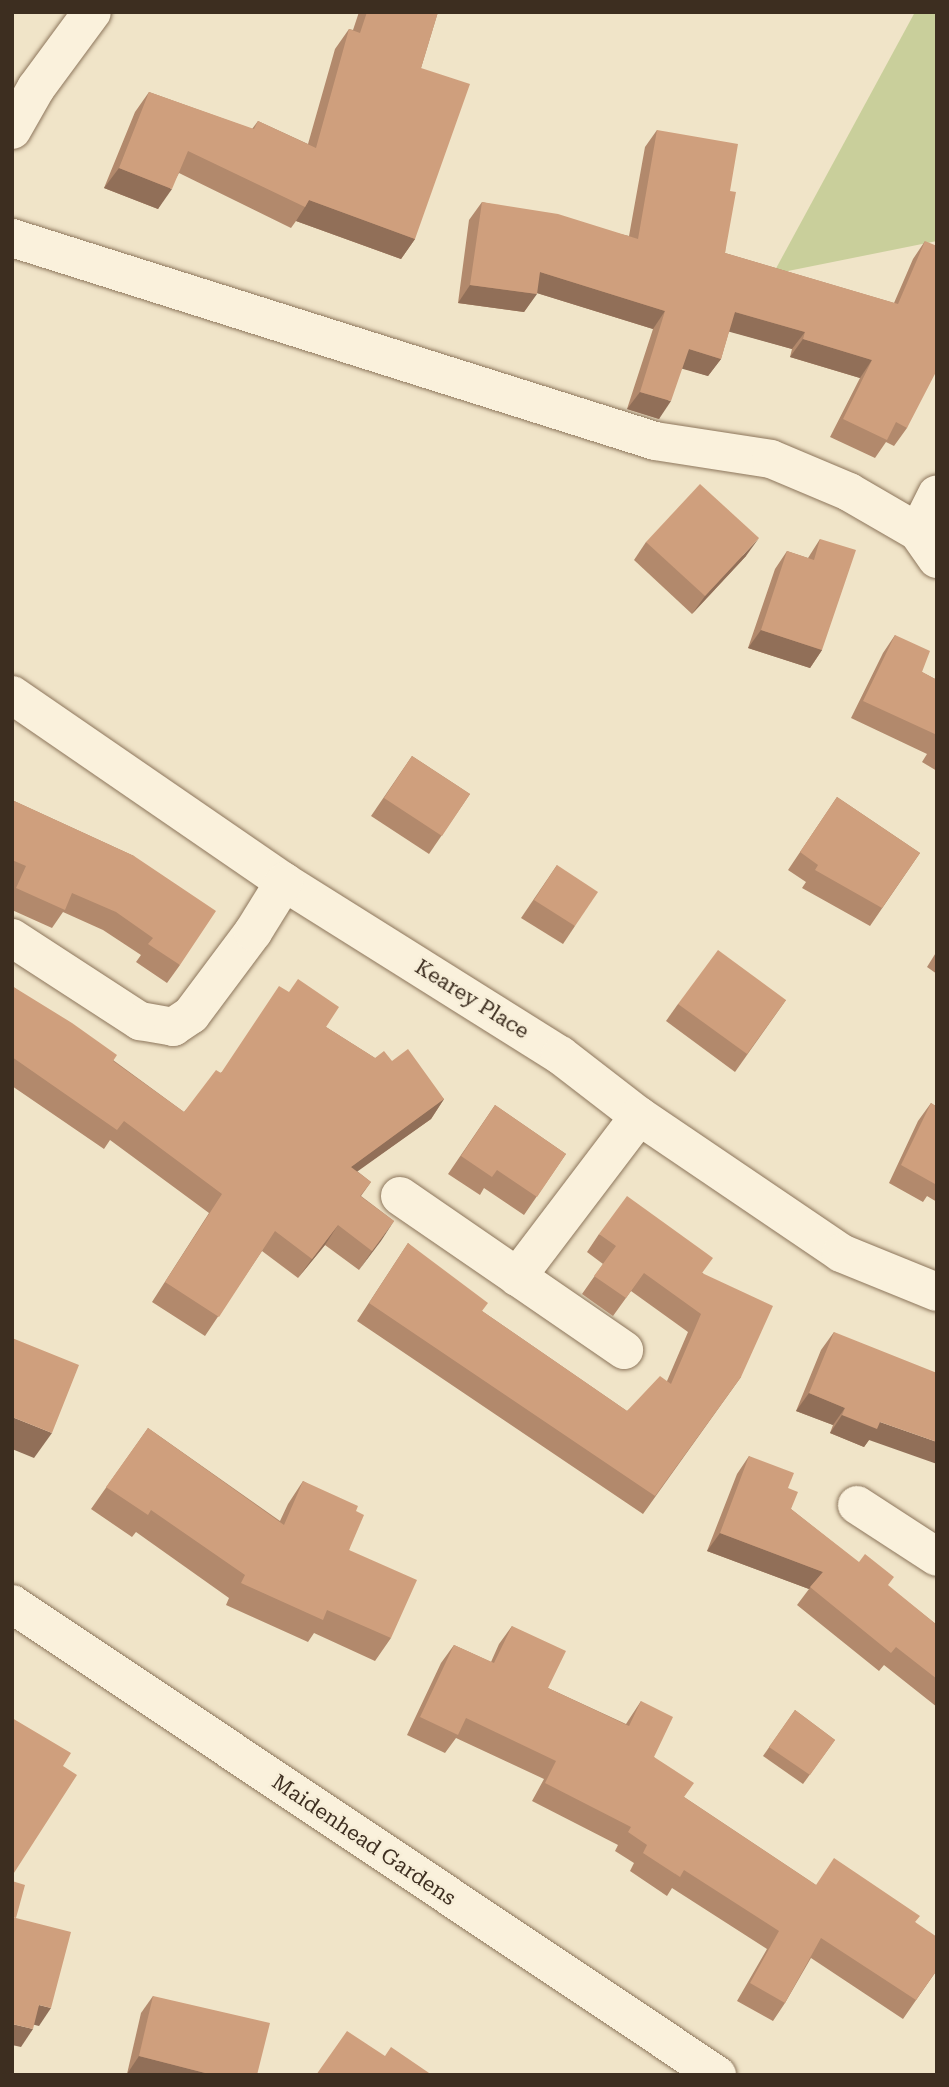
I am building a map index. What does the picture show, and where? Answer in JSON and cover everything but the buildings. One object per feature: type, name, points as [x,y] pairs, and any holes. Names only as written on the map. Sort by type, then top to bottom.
[{"type":"street","points":[[12,130],[36,88],[92,12]]},
{"type":"street","points":[[12,238],[655,441],[771,459],[849,492],[927,545],[937,494]]},
{"type":"street","name":"Kearey Place","points":[[12,695],[284,882],[560,1055],[639,1116],[841,1253],[937,1292]]},
{"type":"street","points":[[12,938],[140,1021],[173,1027],[191,1015],[253,932],[284,882]]},
{"type":"street","points":[[517,1277],[639,1116]]},
{"type":"street","points":[[400,1196],[624,1350]]},
{"type":"street","points":[[857,1505],[937,1557]]},
{"type":"street","name":"Maidenhead Gardens","points":[[12,1604],[717,2075]]},
{"type":"green space","points":[[915,12],[937,12],[937,241],[773,274]]}]
